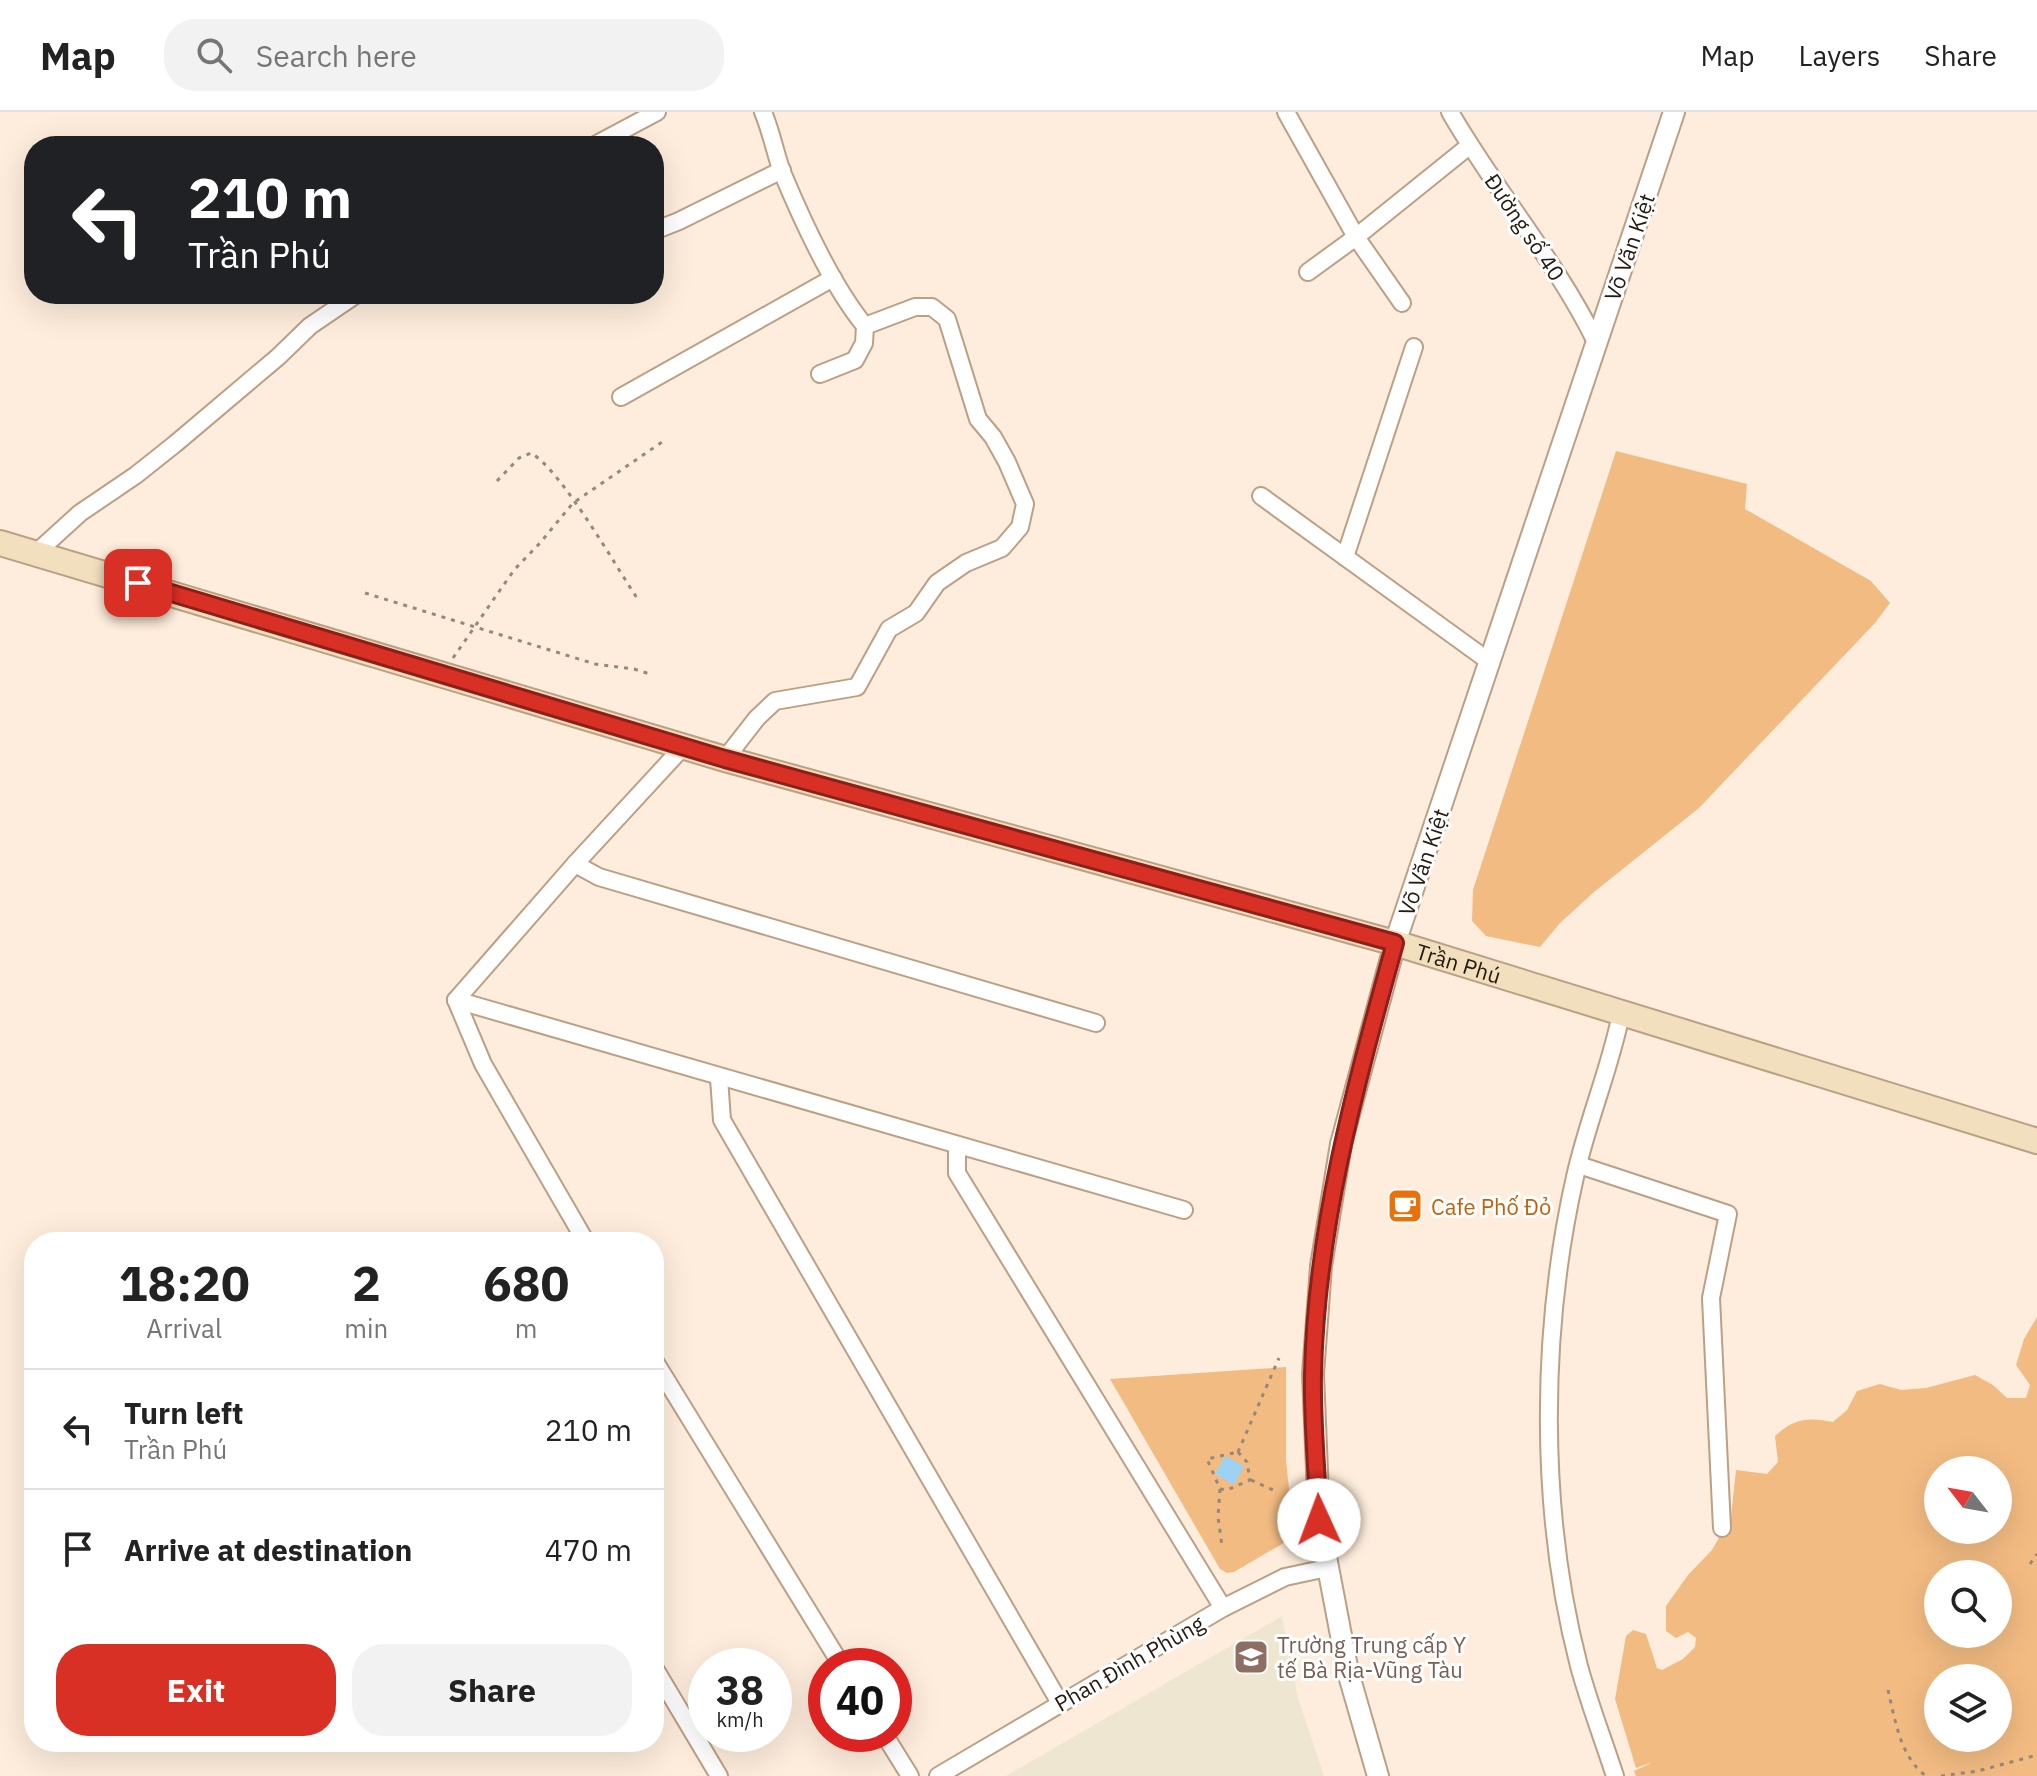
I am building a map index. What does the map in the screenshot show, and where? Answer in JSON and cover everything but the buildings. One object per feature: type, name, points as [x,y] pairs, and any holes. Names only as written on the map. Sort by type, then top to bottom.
[{"type":"main road","name":"Trần Phú","points":[[0,543],[683,747],[1395,943],[2037,1141]]},
{"type":"street","points":[[612,136],[657,112]]},
{"type":"street","points":[[763,112],[782,170],[833,278],[849,307],[865,326],[864,343],[855,360],[820,374]]},
{"type":"street","points":[[1286,112],[1356,237],[1402,303]]},
{"type":"street","name":"Đường số 40","points":[[1450,112],[1469,146],[1559,275],[1597,344]]},
{"type":"street","name":"Võ Văn Kiệt","points":[[1378,1776],[1348,1672],[1319,1520],[1313,1374],[1321,1266],[1341,1144],[1395,943],[1674,112]]},
{"type":"street","points":[[1308,272],[1469,146]]},
{"type":"street","points":[[664,227],[782,170]]},
{"type":"street","points":[[621,397],[833,278]]},
{"type":"street","points":[[35,554],[80,513],[175,444],[310,326],[342,304]]},
{"type":"street","points":[[725,759],[757,718],[775,701],[857,687],[889,629],[916,613],[937,583],[966,563],[1002,548],[1020,527],[1025,504],[1007,462],[978,419],[947,319],[932,307],[915,307],[865,326]]},
{"type":"street","points":[[1345,557],[1414,347]]},
{"type":"street","points":[[1261,496],[1490,662]]},
{"type":"street","points":[[456,1000],[683,747]]},
{"type":"street","points":[[575,864],[599,877],[1096,1023]]},
{"type":"street","points":[[456,1000],[1184,1210]]},
{"type":"street","points":[[456,1000],[483,1064],[580,1232]]},
{"type":"street","points":[[1615,1776],[1579,1666],[1565,1595],[1551,1491],[1548,1421],[1552,1321],[1579,1165],[1613,1055],[1621,1014]]},
{"type":"street","points":[[719,1078],[722,1120],[1060,1703]]},
{"type":"street","points":[[957,1145],[957,1173],[1223,1608]]},
{"type":"street","points":[[1579,1165],[1728,1214],[1711,1298],[1722,1528]]},
{"type":"street","points":[[664,1376],[831,1648]]},
{"type":"street","name":"Phan Đình Phùng","points":[[938,1776],[1223,1608],[1285,1577],[1327,1568]]},
{"type":"street","points":[[664,1684],[719,1776]]},
{"type":"street","points":[[895,1752],[910,1776]]},
{"type":"path","points":[[442,674],[514,570],[573,503],[665,440]]},
{"type":"path","points":[[497,481],[519,458],[531,453],[548,468],[637,598]]},
{"type":"path","points":[[365,593],[595,664],[653,675]]},
{"type":"path","points":[[1238,1452],[1279,1358]]},
{"type":"path","points":[[1238,1452],[1247,1462],[1250,1480]]},
{"type":"path","points":[[1222,1546],[1218,1517],[1220,1489],[1207,1459],[1238,1452]]},
{"type":"path","points":[[1220,1489],[1227,1490],[1250,1480],[1273,1490]]},
{"type":"path","points":[[2030,1564],[2037,1554]]},
{"type":"path","points":[[1888,1690],[1897,1729],[1912,1764],[1926,1776]]},
{"type":"path","points":[[1941,1776],[1978,1771],[2037,1755]]},
{"type":"shaded area","points":[[1616,451],[1747,484],[1745,509],[1871,581],[1890,603],[1875,623],[1699,808],[1594,892],[1560,923],[1540,947],[1486,936],[1472,921],[1473,890]]},
{"type":"shaded area","points":[[2037,1317],[2037,1776],[1636,1776],[1634,1771],[1653,1762],[1636,1768],[1615,1699],[1626,1636],[1633,1630],[1646,1634],[1657,1668],[1662,1670],[1683,1659],[1695,1647],[1696,1638],[1688,1632],[1676,1638],[1666,1631],[1666,1606],[1688,1575],[1712,1550],[1731,1517],[1736,1470],[1767,1474],[1778,1462],[1775,1436],[1782,1430],[1801,1421],[1833,1422],[1847,1410],[1857,1391],[1880,1384],[1901,1390],[1926,1388],[1975,1375],[2007,1398],[2026,1398],[2030,1385],[2016,1365],[2024,1339]]},
{"type":"shaded area","points":[[1286,1367],[1286,1460],[1294,1537],[1234,1572],[1227,1573],[1220,1569],[1110,1379]]},
{"type":"shaded area","name":"Trường Trung cấp Y tế Bà Rịa-Vũng Tàu","points":[[1282,1616],[1298,1698],[1324,1776],[1006,1776]]},
{"type":"water","points":[[1225,1456],[1244,1466],[1234,1485],[1215,1474]]},
{"type":"place","name":"Cafe Phố Đỏ","points":[[1405,1206]]},
{"type":"place","name":"Trường Trung cấp Y tế Bà Rịa-Vũng Tàu","points":[[1251,1657]]},
{"type":"route","points":[[138,583],[725,759],[1395,943],[1341,1144],[1321,1266],[1313,1374],[1319,1520]]}]
